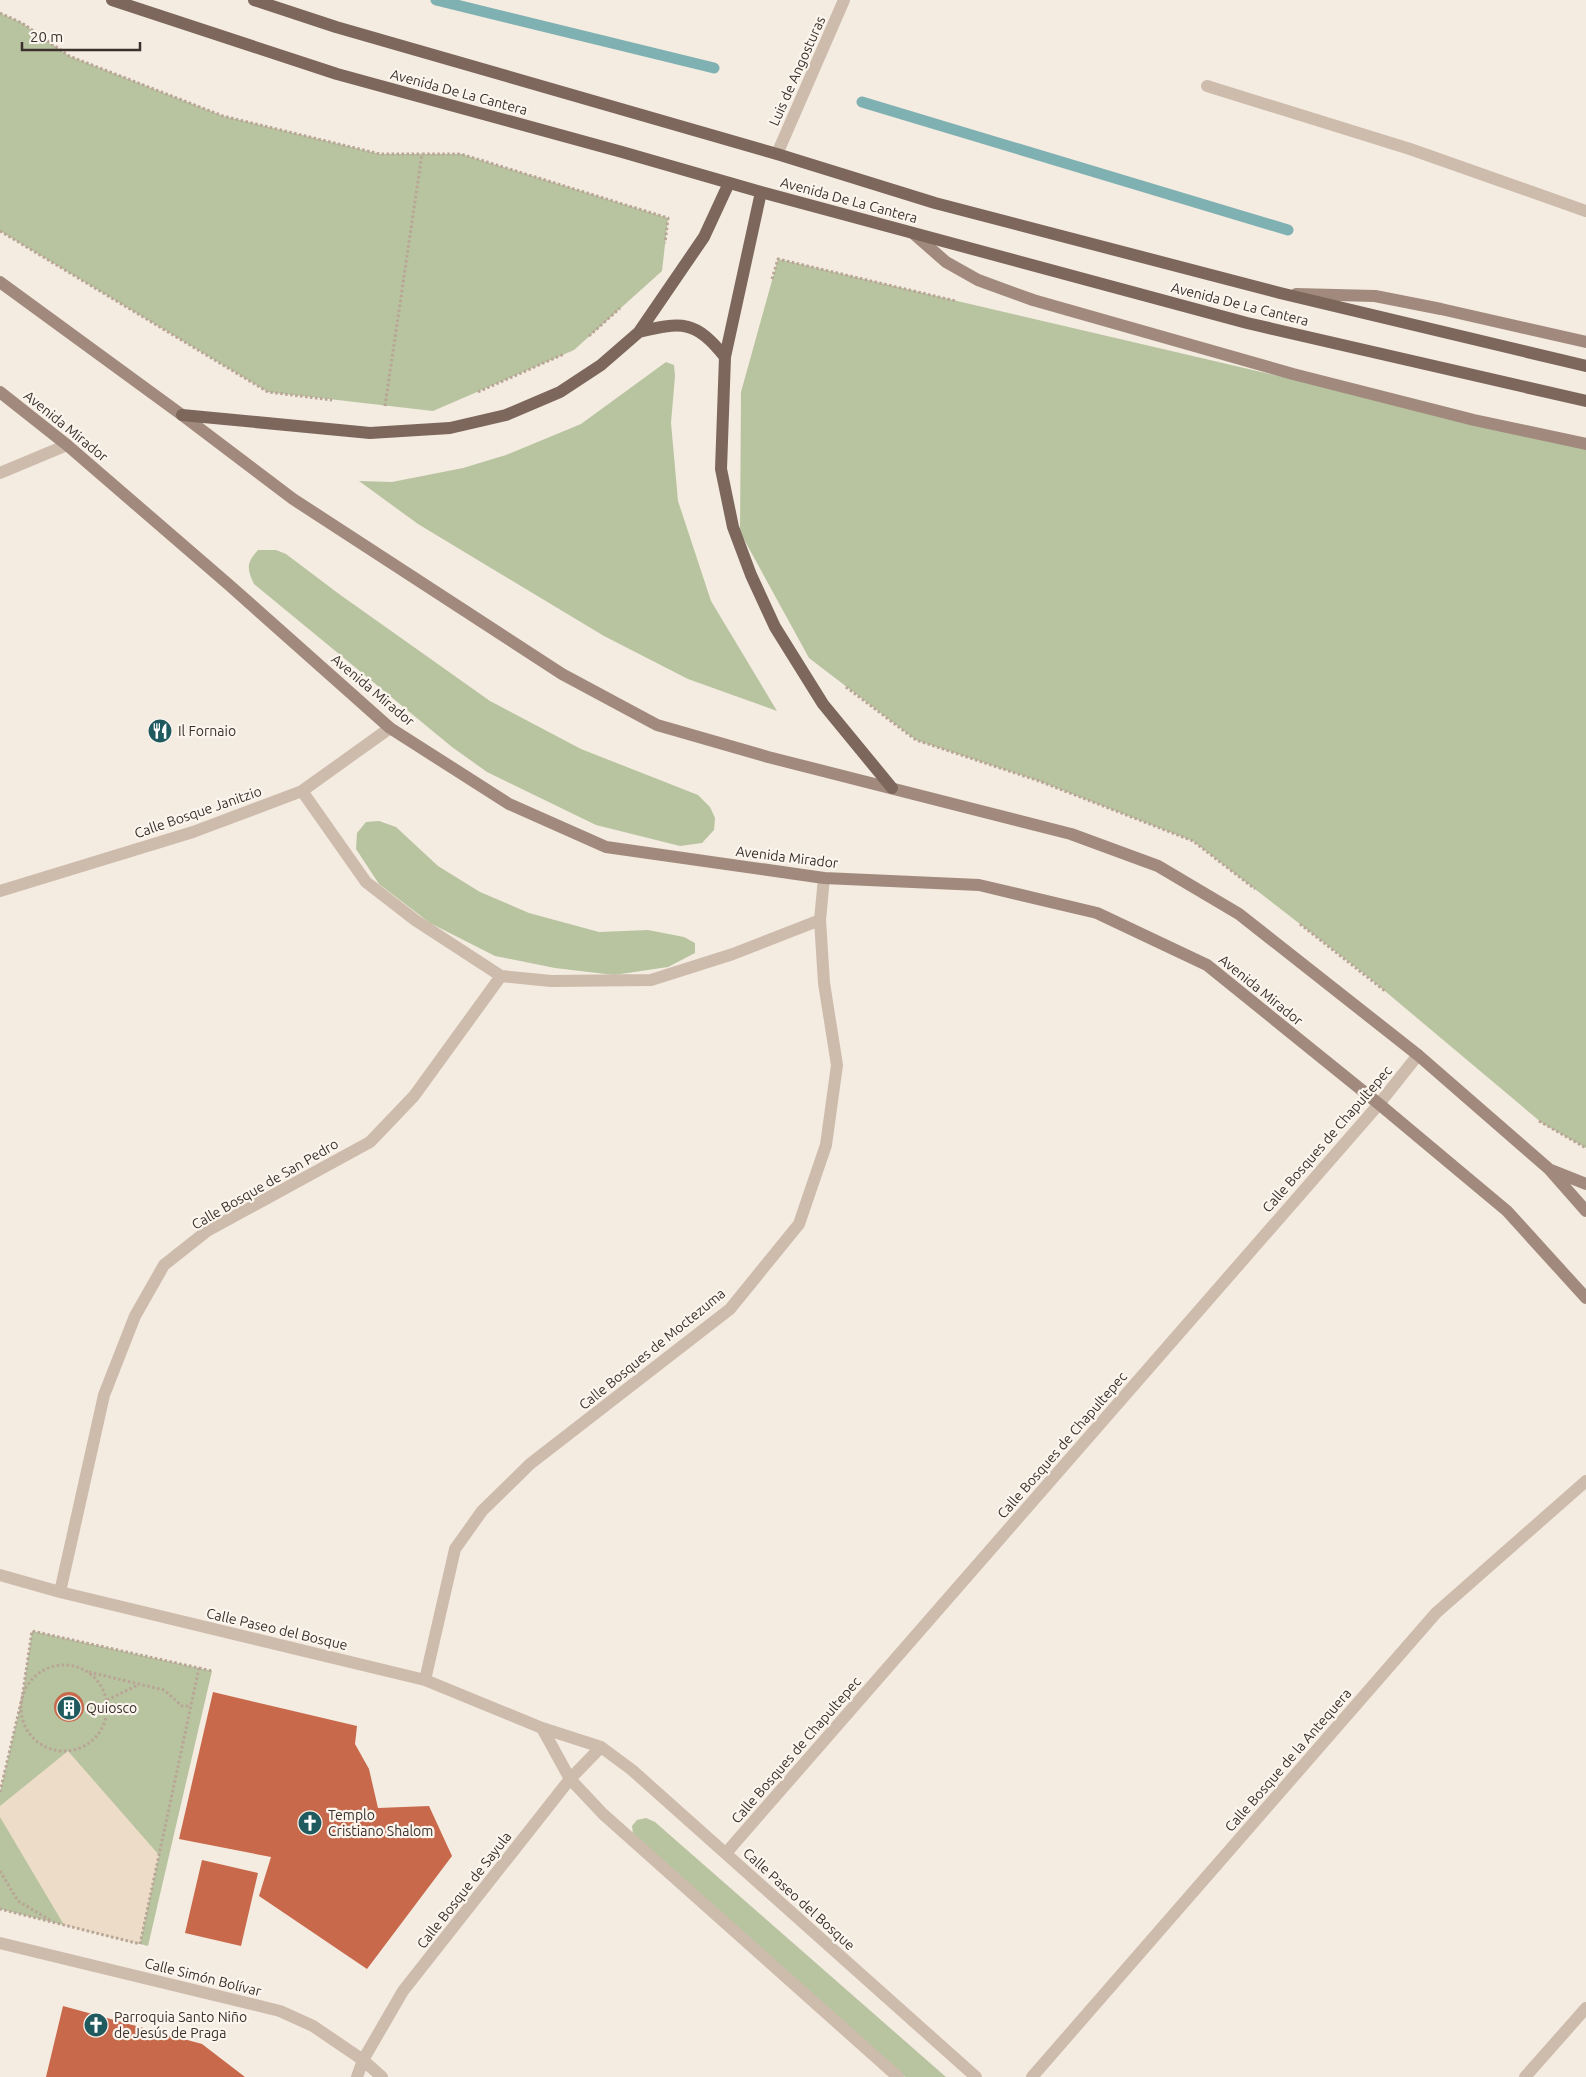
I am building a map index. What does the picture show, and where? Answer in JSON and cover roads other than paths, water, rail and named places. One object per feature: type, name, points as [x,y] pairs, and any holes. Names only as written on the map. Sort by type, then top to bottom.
[{"type":"main road","name":"Avenida De La Cantera","points":[[112,0],[336,74],[914,234],[1247,323],[1586,401]]},
{"type":"main road","name":"Avenida De La Cantera","points":[[254,0],[336,27],[777,154],[935,203],[1280,293],[1586,366]]},
{"type":"main road","points":[[182,415],[370,433],[450,428],[506,415],[560,392],[602,365],[639,332],[704,237],[730,183]]},
{"type":"main road","points":[[762,192],[725,358],[721,469],[733,527],[751,575],[775,627],[823,704],[892,788]]},
{"type":"main road","points":[[914,234],[946,262],[978,280],[1033,300],[1303,376],[1474,420],[1586,444]]},
{"type":"main road","points":[[0,282],[293,499],[562,674],[657,726],[768,757],[1071,834],[1158,866],[1239,914],[1418,1055],[1549,1169],[1586,1211]]},
{"type":"main road","points":[[1280,293],[1374,296],[1441,309],[1586,342]]},
{"type":"main road","points":[[639,332],[665,326],[680,326],[694,329],[710,339],[725,358]]},
{"type":"main road","name":"Avenida Mirador","points":[[0,392],[67,445],[228,584],[390,728],[510,804],[606,847],[824,878],[979,885],[1097,913],[1207,965],[1379,1104],[1507,1211],[1586,1298]]},
{"type":"main road","points":[[1549,1169],[1586,1184]]},
{"type":"street","name":"Luis de Angosturas","points":[[777,154],[844,0]]},
{"type":"street","points":[[1207,86],[1410,149],[1586,211]]},
{"type":"street","points":[[0,473],[67,445]]},
{"type":"street","name":"Calle Bosque Janitzio","points":[[0,891],[193,832],[302,791],[390,728]]},
{"type":"street","points":[[302,791],[366,882],[415,920],[500,976],[551,981],[652,980],[733,954],[820,920]]},
{"type":"street","name":"Calle Bosques de Moctezuma","points":[[425,1680],[455,1549],[482,1511],[530,1464],[730,1309],[799,1224],[826,1145],[837,1066],[824,983],[820,920],[824,878]]},
{"type":"street","name":"Calle Bosque de San Pedro","points":[[60,1592],[104,1395],[135,1316],[164,1264],[207,1231],[370,1142],[414,1096],[500,976]]},
{"type":"street","name":"Calle Bosques de Chapultepec","points":[[726,1853],[1379,1104],[1418,1055]]},
{"type":"street","name":"Calle Bosque de la Antequera","points":[[1032,2077],[1436,1613],[1586,1481]]},
{"type":"street","name":"Calle Paseo del Bosque","points":[[0,1574],[60,1592],[425,1680],[542,1728],[601,1747],[632,1770],[976,2077]]},
{"type":"street","points":[[542,1728],[570,1779],[603,1814],[898,2077]]},
{"type":"street","name":"Calle Bosque de Sayula","points":[[357,2077],[363,2060],[403,1990],[570,1779],[601,1747]]},
{"type":"street","name":"Calle Simón Bolívar","points":[[0,1943],[280,2012],[314,2026],[363,2060],[382,2077]]},
{"type":"street","points":[[1525,2077],[1586,2008]]},
{"type":"waterway","points":[[436,0],[714,68]]},
{"type":"waterway","points":[[862,102],[1288,230]]},
{"type":"place","name":"Il Fornaio","points":[[160,731]]},
{"type":"place","name":"Quiosco","points":[[69,1708]]},
{"type":"place","name":"Templo Cristiano Shalom","points":[[310,1823]]},
{"type":"place","name":"Parroquia Santo Niño de Jesús de Praga","points":[[96,2025]]}]
